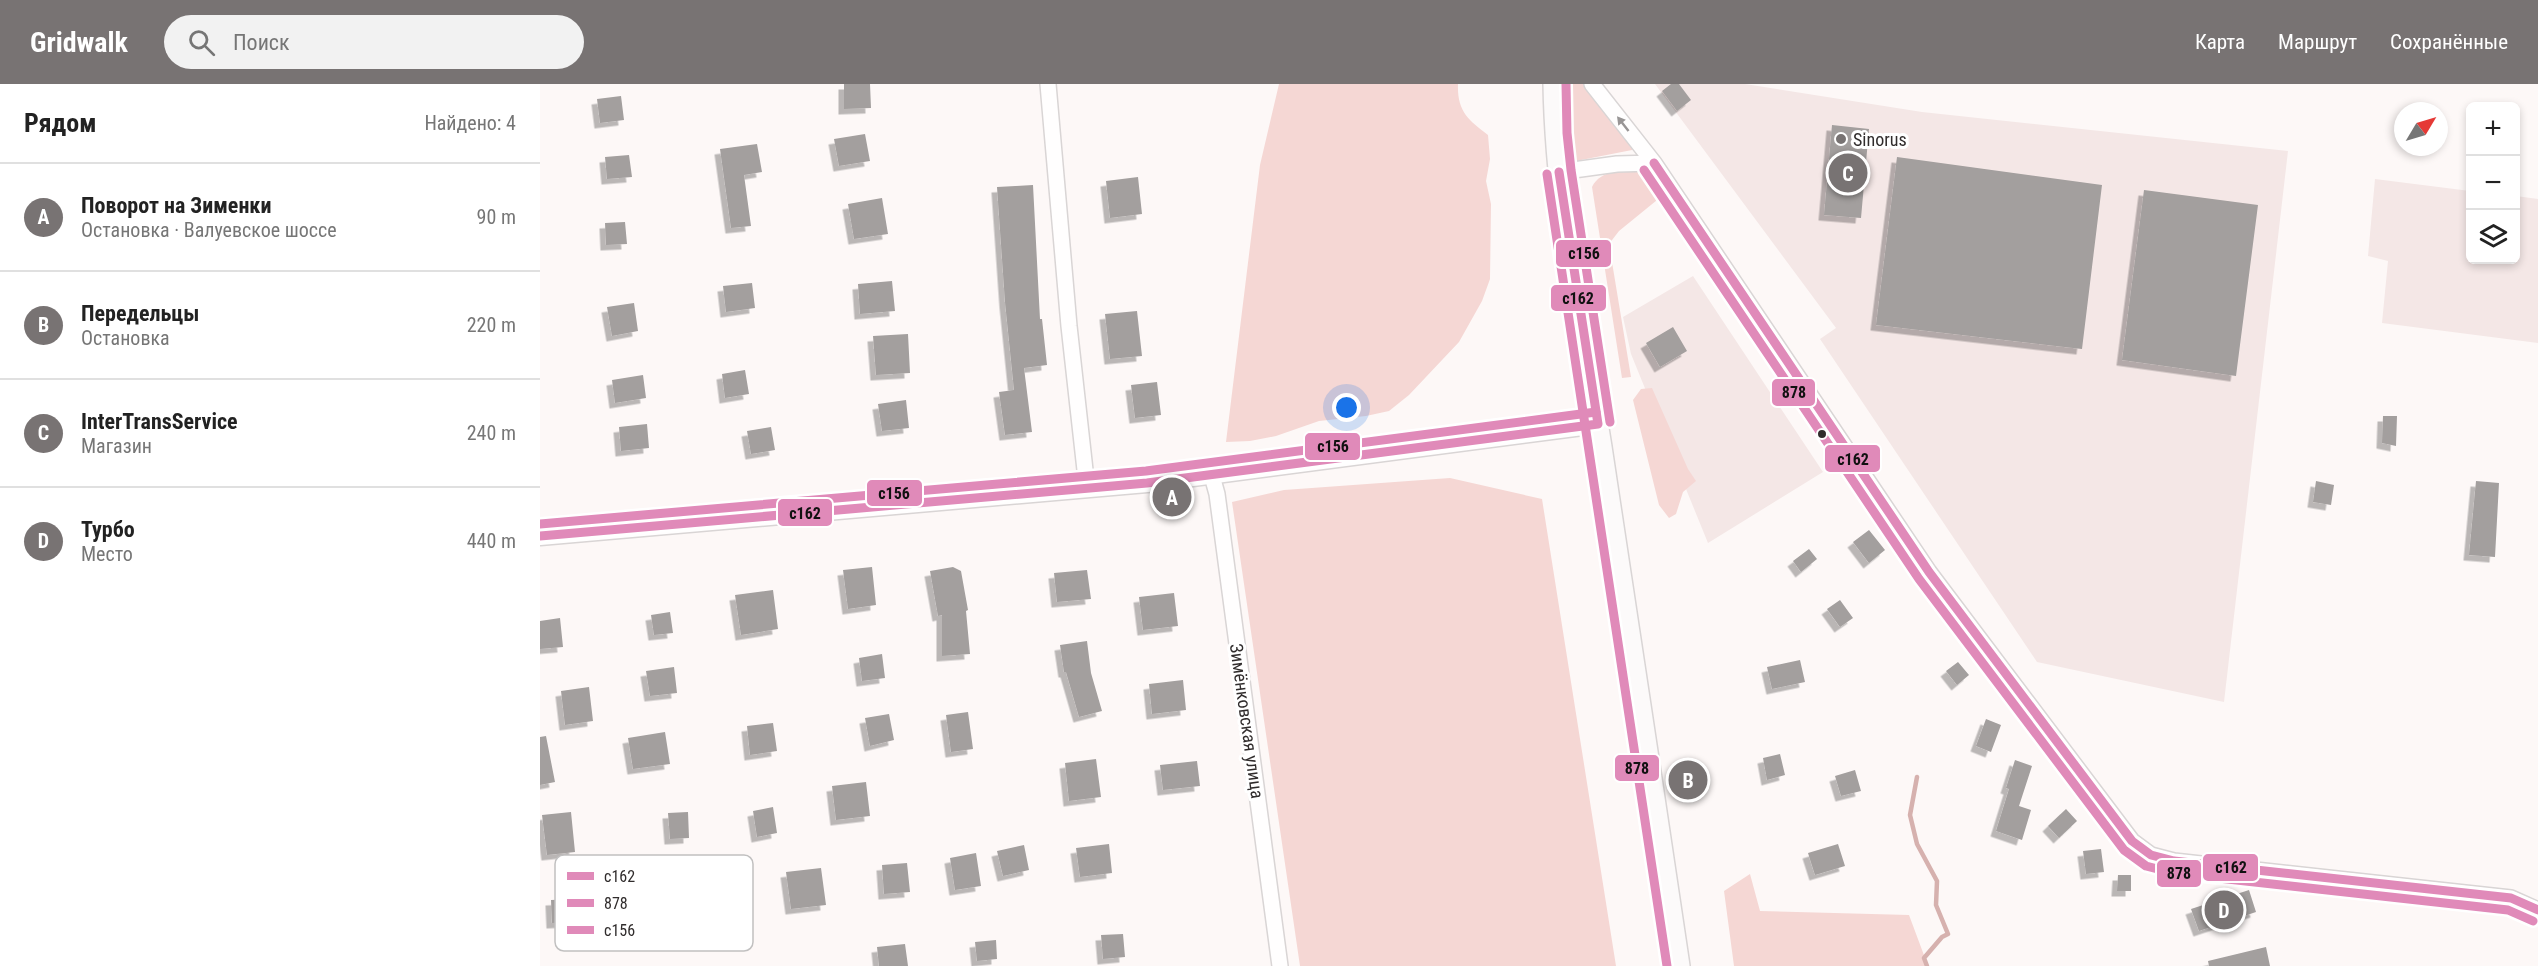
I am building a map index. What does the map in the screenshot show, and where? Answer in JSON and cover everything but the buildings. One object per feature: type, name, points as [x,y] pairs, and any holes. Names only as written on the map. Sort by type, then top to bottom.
[{"type":"main road","points":[[1554,84],[1559,172],[1679,966]]},
{"type":"street","points":[[1048,84],[1070,337],[1087,488]]},
{"type":"street","points":[[1593,84],[1654,164],[1929,572],[2132,840],[2151,855],[2174,861],[2511,898],[2538,910]]},
{"type":"street","points":[[1559,172],[1617,164],[1654,164]]},
{"type":"street","points":[[540,536],[1147,483],[1598,424]]},
{"type":"street","name":"Зимёнковская улица","points":[[1212,476],[1217,494],[1280,966]]},
{"type":"shaded area","points":[[1279,84],[1458,84],[1459,101],[1465,114],[1488,135],[1490,159],[1486,181],[1491,204],[1490,279],[1482,301],[1459,342],[1409,395],[1389,411],[1319,421],[1276,436],[1250,441],[1226,442],[1260,165]]},
{"type":"shaded area","points":[[1568,84],[1583,84],[1632,146],[1632,150],[1576,161],[1571,151]]},
{"type":"shaded area","points":[[1655,84],[1745,84],[1922,112],[2288,151],[2224,702],[2037,662],[1820,339],[1836,328]]},
{"type":"shaded area","points":[[1640,169],[1650,172],[1656,178],[1662,196],[1619,231],[1609,244],[1631,377],[1622,378],[1592,187],[1596,181],[1607,174]]},
{"type":"shaded area","points":[[2375,179],[2466,190],[2466,264],[2520,264],[2520,197],[2538,199],[2538,343],[2382,323],[2388,261],[2368,256]]},
{"type":"shaded area","points":[[1693,276],[1823,472],[1708,543],[1631,354],[1623,317]]},
{"type":"shaded area","points":[[1652,388],[1688,469],[1696,481],[1683,492],[1676,514],[1669,518],[1659,505],[1633,400],[1641,389]]},
{"type":"shaded area","points":[[1450,478],[1542,499],[1616,966],[1300,966],[1232,502],[1284,490]]},
{"type":"shaded area","points":[[1750,874],[1760,911],[1909,915],[1928,966],[1734,966],[1724,891]]},
{"type":"waterway","points":[[1917,777],[1910,815],[1917,844],[1937,881],[1936,905],[1948,934],[1942,937],[1924,958],[1927,966]]},
{"type":"transit line","name":"с156","points":[[1566,84],[1567,133],[1571,170],[1610,422]]},
{"type":"transit line","name":"с162","points":[[1654,163],[1929,572],[2132,841],[2151,855],[2174,861],[2511,898],[2538,910]]},
{"type":"transit line","name":"878","points":[[1644,170],[1919,579],[2124,850],[2146,866],[2173,873],[2508,910],[2533,921]]},
{"type":"transit line","name":"с162","points":[[1559,172],[1598,424]]},
{"type":"transit line","name":"878","points":[[1547,174],[1667,966]]},
{"type":"transit line","name":"с156","points":[[540,524],[1146,471],[1596,412]]},
{"type":"transit line","name":"с162","points":[[540,536],[1147,483],[1598,424]]},
{"type":"place","name":"Sinorus","points":[[1841,139]]},
{"type":"place","name":"InterTransService","points":[[1848,173]]},
{"type":"place","name":"Поворот на Зименки","points":[[1172,497]]},
{"type":"place","name":"Передельцы","points":[[1688,780]]},
{"type":"place","name":"Турбо","points":[[2224,910]]}]
